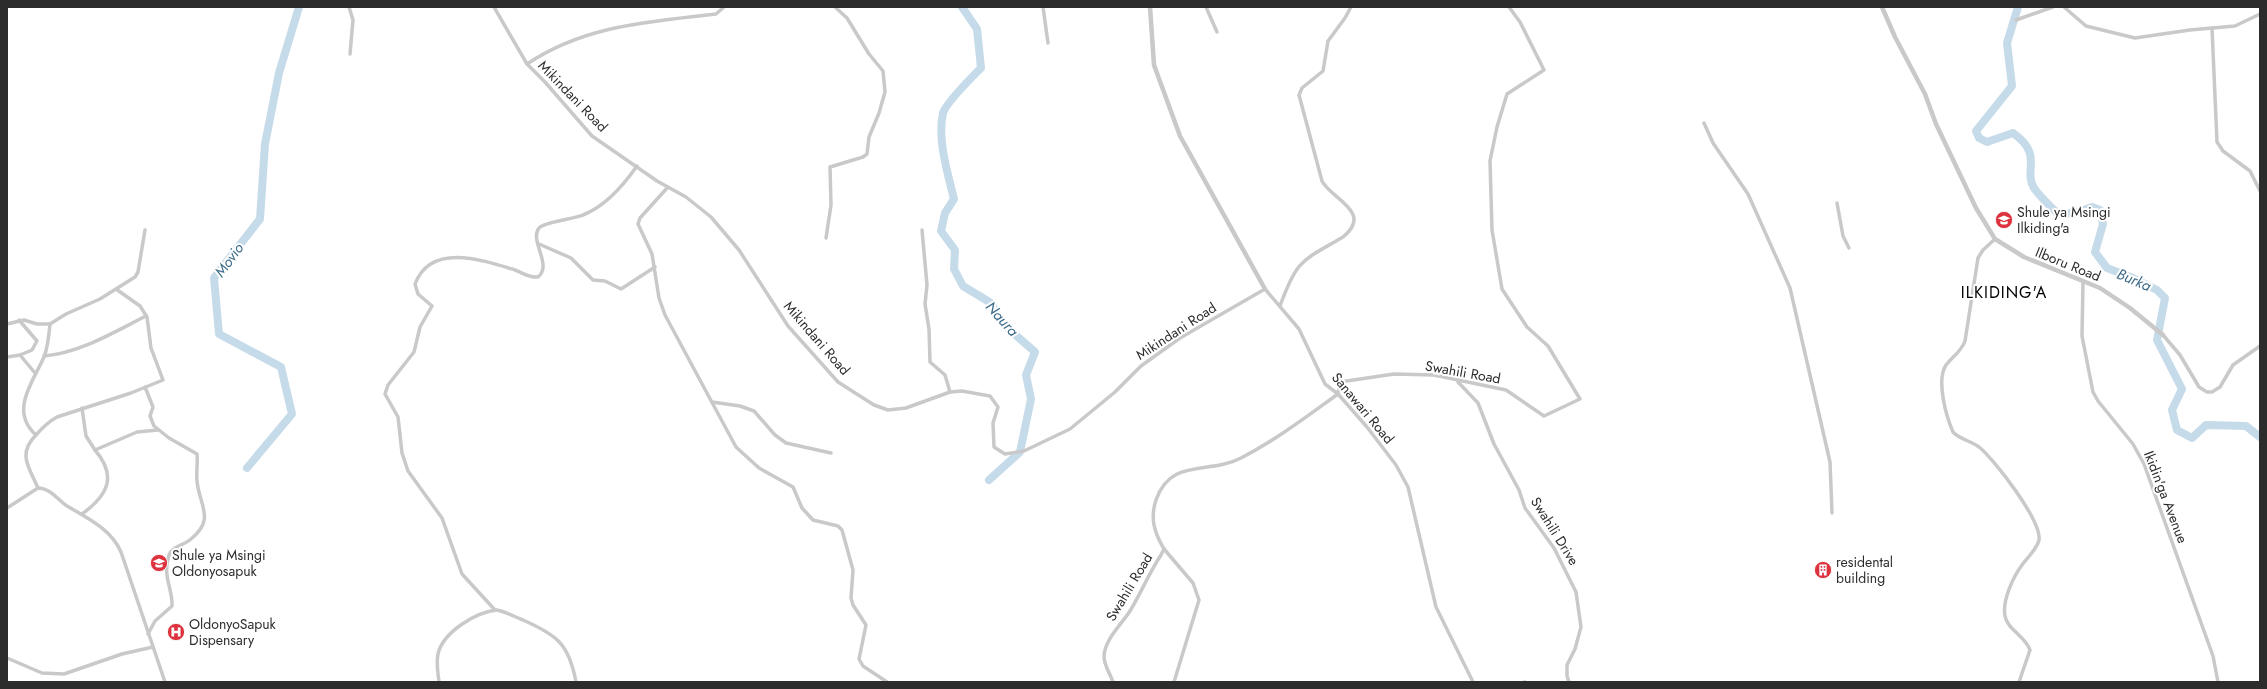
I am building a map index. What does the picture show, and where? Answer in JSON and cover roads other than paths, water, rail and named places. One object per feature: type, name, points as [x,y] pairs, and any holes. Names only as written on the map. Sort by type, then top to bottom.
[{"type":"street","points":[[349,7],[353,20],[350,54]]},
{"type":"street","name":"Mikindani Road","points":[[494,7],[527,64],[545,82],[592,136],[668,187],[686,197],[711,217],[725,232],[756,275],[788,326],[838,382],[874,405],[888,410],[906,408],[950,392],[962,390],[990,396],[998,407],[993,423],[994,447],[1005,454],[1024,452],[1070,429],[1115,392],[1141,366],[1180,338],[1264,289]]},
{"type":"street","points":[[527,64],[554,47],[600,30],[716,14],[724,7]]},
{"type":"street","points":[[826,238],[831,205],[830,167],[863,157],[867,154],[869,137],[879,113],[885,92],[882,68],[869,54],[847,18],[835,7]]},
{"type":"street","points":[[1043,7],[1048,43]]},
{"type":"street","name":"Sanawari Road","points":[[1150,7],[1154,65],[1180,136],[1264,289],[1299,329],[1325,384],[1338,394],[1367,427],[1396,465],[1408,487],[1436,607],[1473,682]]},
{"type":"street","points":[[1206,7],[1217,32]]},
{"type":"street","points":[[1280,306],[1290,279],[1300,264],[1343,237],[1348,233],[1353,223],[1353,213],[1348,204],[1328,190],[1322,181],[1299,95],[1302,88],[1323,71],[1328,41],[1351,7]]},
{"type":"street","name":"Swahili Road","points":[[1113,682],[1104,662],[1104,653],[1164,549],[1154,530],[1154,505],[1159,491],[1171,476],[1191,469],[1231,464],[1271,443],[1338,394],[1337,388],[1340,382],[1394,374],[1434,375],[1506,390],[1544,416],[1580,399],[1548,346],[1527,327],[1502,289],[1492,230],[1490,161],[1497,127],[1507,94],[1544,70],[1520,22],[1509,7]]},
{"type":"street","name":"Ilboru Road","points":[[1882,7],[1895,37],[1925,94],[1936,124],[1976,208],[1995,238],[2024,257],[2113,296],[2163,335],[2180,355],[2200,387],[2207,392],[2212,392],[2220,387],[2233,365],[2260,346]]},
{"type":"street","points":[[2016,20],[2053,7]]},
{"type":"street","points":[[2064,7],[2083,25],[2129,37],[2141,38],[2178,31],[2236,26],[2260,14]]},
{"type":"street","points":[[2212,28],[2217,142],[2226,154],[2250,171],[2260,191]]},
{"type":"street","points":[[1704,123],[1713,143],[1748,194],[1790,288],[1830,462],[1832,513]]},
{"type":"street","points":[[495,610],[462,574],[442,518],[408,471],[402,453],[400,423],[386,398],[385,390],[414,352],[420,327],[432,306],[415,289],[417,279],[429,263],[440,259],[462,257],[499,265],[531,277],[538,277],[541,274],[542,265],[539,244],[536,237],[542,226],[574,219],[596,209],[622,187],[637,166]]},
{"type":"street","points":[[668,187],[639,221],[651,250],[662,309],[733,441],[747,459],[759,468],[789,484],[802,508],[813,520],[838,526],[842,530],[853,574],[850,598],[866,625],[859,659],[863,666],[887,682]]},
{"type":"street","points":[[1837,203],[1843,236],[1849,248]]},
{"type":"street","points":[[7,324],[19,320],[30,321],[43,325],[50,324],[116,289],[138,272],[145,230]]},
{"type":"street","points":[[922,230],[927,284],[925,304],[929,329],[930,362],[945,376],[950,392]]},
{"type":"street","points":[[1995,238],[1983,250],[1978,258],[1965,341],[1961,350],[1945,367],[1941,382],[1953,432],[1974,443],[1990,458],[2018,494],[2038,533],[2037,544],[2014,578],[2005,613],[2007,621],[2030,650],[2019,682]]},
{"type":"street","points":[[539,244],[572,258],[593,280],[605,281],[621,289],[655,267]]},
{"type":"street","name":"Ikidin'ga Avenue","points":[[2083,282],[2082,336],[2093,392],[2098,401],[2132,444],[2144,464],[2213,656],[2218,682]]},
{"type":"street","points":[[38,488],[25,451],[27,444],[52,420],[82,408],[131,394],[162,381],[163,379],[151,348],[146,316],[140,306],[116,289]]},
{"type":"street","points":[[44,356],[63,354],[96,341],[146,316]]},
{"type":"street","points":[[7,357],[20,355],[32,350],[37,341],[19,320]]},
{"type":"street","points":[[36,435],[28,426],[23,411],[24,398],[44,356],[50,324]]},
{"type":"street","points":[[20,355],[36,373]]},
{"type":"street","name":"Swahili Drive","points":[[1458,381],[1478,403],[1496,449],[1519,490],[1525,508],[1554,548],[1576,592],[1581,627],[1575,649],[1567,665],[1567,676],[1569,682]]},
{"type":"street","points":[[145,387],[153,407],[151,420],[158,430],[197,454],[197,482],[205,512],[202,525],[195,536],[173,549],[169,554],[166,578],[172,606],[155,621],[148,634]]},
{"type":"street","points":[[712,402],[740,406],[754,411],[775,435],[786,443],[831,453]]},
{"type":"street","points":[[82,408],[85,431],[108,473],[107,487],[100,500],[82,514]]},
{"type":"street","points":[[95,450],[137,432],[158,430]]},
{"type":"street","points":[[7,508],[38,488],[44,489],[101,526],[118,546],[165,682]]},
{"type":"street","points":[[1164,549],[1193,583],[1199,600],[1174,682]]},
{"type":"street","points":[[439,682],[438,653],[444,642],[463,624],[495,610],[506,612],[548,631],[556,637],[569,655],[576,682]]},
{"type":"street","points":[[7,658],[42,673],[64,674],[122,654],[153,647]]},
{"type":"waterway","name":"Movio","points":[[247,468],[292,414],[281,367],[219,334],[214,278],[260,219],[265,144],[279,73],[299,7]]},
{"type":"waterway","name":"Naura","points":[[962,7],[977,29],[981,68],[954,97],[943,113],[941,134],[942,145],[954,199],[945,213],[941,231],[955,250],[954,269],[963,286],[991,303],[1002,323],[1035,352],[1026,375],[1031,399],[1020,452],[989,480]]},
{"type":"waterway","name":"Burka","points":[[2018,7],[2007,43],[2012,86],[1976,131],[1979,138],[1987,142],[2013,133],[2028,148],[2031,162],[2031,181],[2034,188],[2042,198],[2058,214],[2075,213],[2092,207],[2100,210],[2103,224],[2095,252],[2107,268],[2133,278],[2157,290],[2165,298],[2157,340],[2182,389],[2172,410],[2177,430],[2192,438],[2206,425],[2246,426],[2260,437]]},
{"type":"place","name":"Shule ya Msingi Ilkiding'a","points":[[2004,220]]},
{"type":"place","name":"Shule ya Msingi Oldonyosapuk","points":[[159,563]]},
{"type":"place","name":"residental building","points":[[1823,570]]},
{"type":"place","name":"OldonyoSapuk Dispensary","points":[[176,632]]},
{"type":"district","name":"ILKIDING'A","points":[[2004,292]]}]
